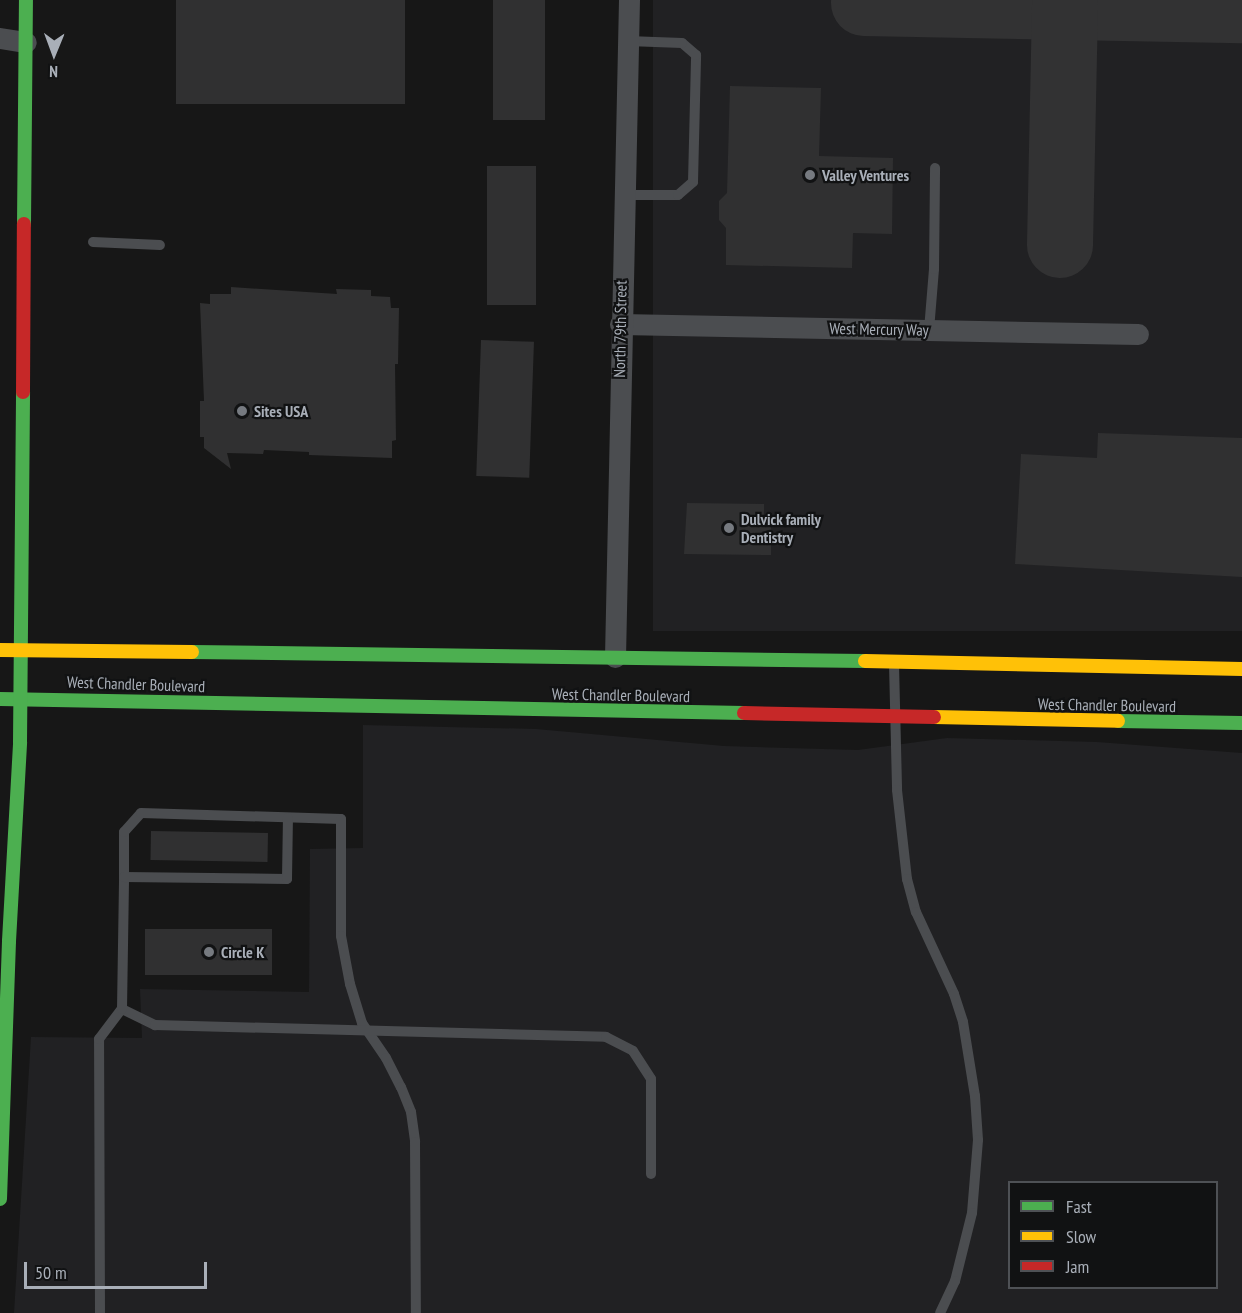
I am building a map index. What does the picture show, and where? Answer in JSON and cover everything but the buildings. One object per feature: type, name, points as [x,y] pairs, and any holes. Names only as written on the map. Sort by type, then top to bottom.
[{"type":"main road","points":[[0,1199],[20,699],[26,0]]},
{"type":"main road","name":"West Chandler Boulevard","points":[[0,650],[894,661],[1242,669]]},
{"type":"main road","name":"West Chandler Boulevard","points":[[0,699],[1242,723]]},
{"type":"street","name":"North 79th Street","points":[[615,657],[620,324],[629,0]]},
{"type":"street","points":[[0,38],[26,42]]},
{"type":"street","name":"West Mercury Way","points":[[620,324],[1138,334]]},
{"type":"lane","points":[[624,195],[678,195],[693,182],[696,55],[682,43],[628,41]]},
{"type":"lane","points":[[929,330],[934,269],[935,168]]},
{"type":"lane","points":[[93,242],[160,245]]},
{"type":"lane","points":[[894,661],[898,800],[907,879],[916,912],[957,1004],[965,1033],[975,1096],[978,1140],[972,1213],[955,1281],[940,1313]]},
{"type":"lane","points":[[100,1313],[99,1039],[122,1009],[124,832],[141,813],[341,819],[341,936],[350,984],[362,1023],[386,1058],[411,1112],[415,1142],[417,1313]]},
{"type":"lane","points":[[124,877],[287,879],[288,818]]},
{"type":"lane","points":[[122,1009],[155,1026],[606,1037],[633,1051],[651,1079],[651,1174]]},
{"type":"shaded area","points":[[653,0],[1242,0],[1242,631],[653,631]]},
{"type":"shaded area","points":[[363,725],[536,729],[724,746],[858,750],[947,738],[1097,742],[1242,753],[1242,1313],[14,1313],[31,1037],[142,1038],[140,989],[309,992],[310,849],[363,848]]},
{"type":"taxiway","points":[[864,3],[1242,10]]},
{"type":"taxiway","points":[[1060,245],[1065,6]]},
{"type":"traffic: fast","points":[[24,224],[26,0]]},
{"type":"traffic: fast","points":[[0,1199],[9,941],[20,742],[23,392]]},
{"type":"traffic: fast","points":[[192,652],[865,661]]},
{"type":"traffic: fast","points":[[0,699],[744,713]]},
{"type":"traffic: fast","points":[[1118,721],[1242,723]]},
{"type":"traffic: slow","points":[[0,650],[192,652]]},
{"type":"traffic: slow","points":[[865,661],[1242,669]]},
{"type":"traffic: slow","points":[[934,717],[1118,721]]},
{"type":"traffic: jam","points":[[23,392],[24,224]]},
{"type":"traffic: jam","points":[[744,713],[934,717]]},
{"type":"place","name":"Valley Ventures","points":[[810,175]]},
{"type":"place","name":"Sites USA","points":[[242,411]]},
{"type":"place","name":"Dulvick family Dentistry","points":[[729,528]]},
{"type":"place","name":"Circle K","points":[[209,952]]}]
